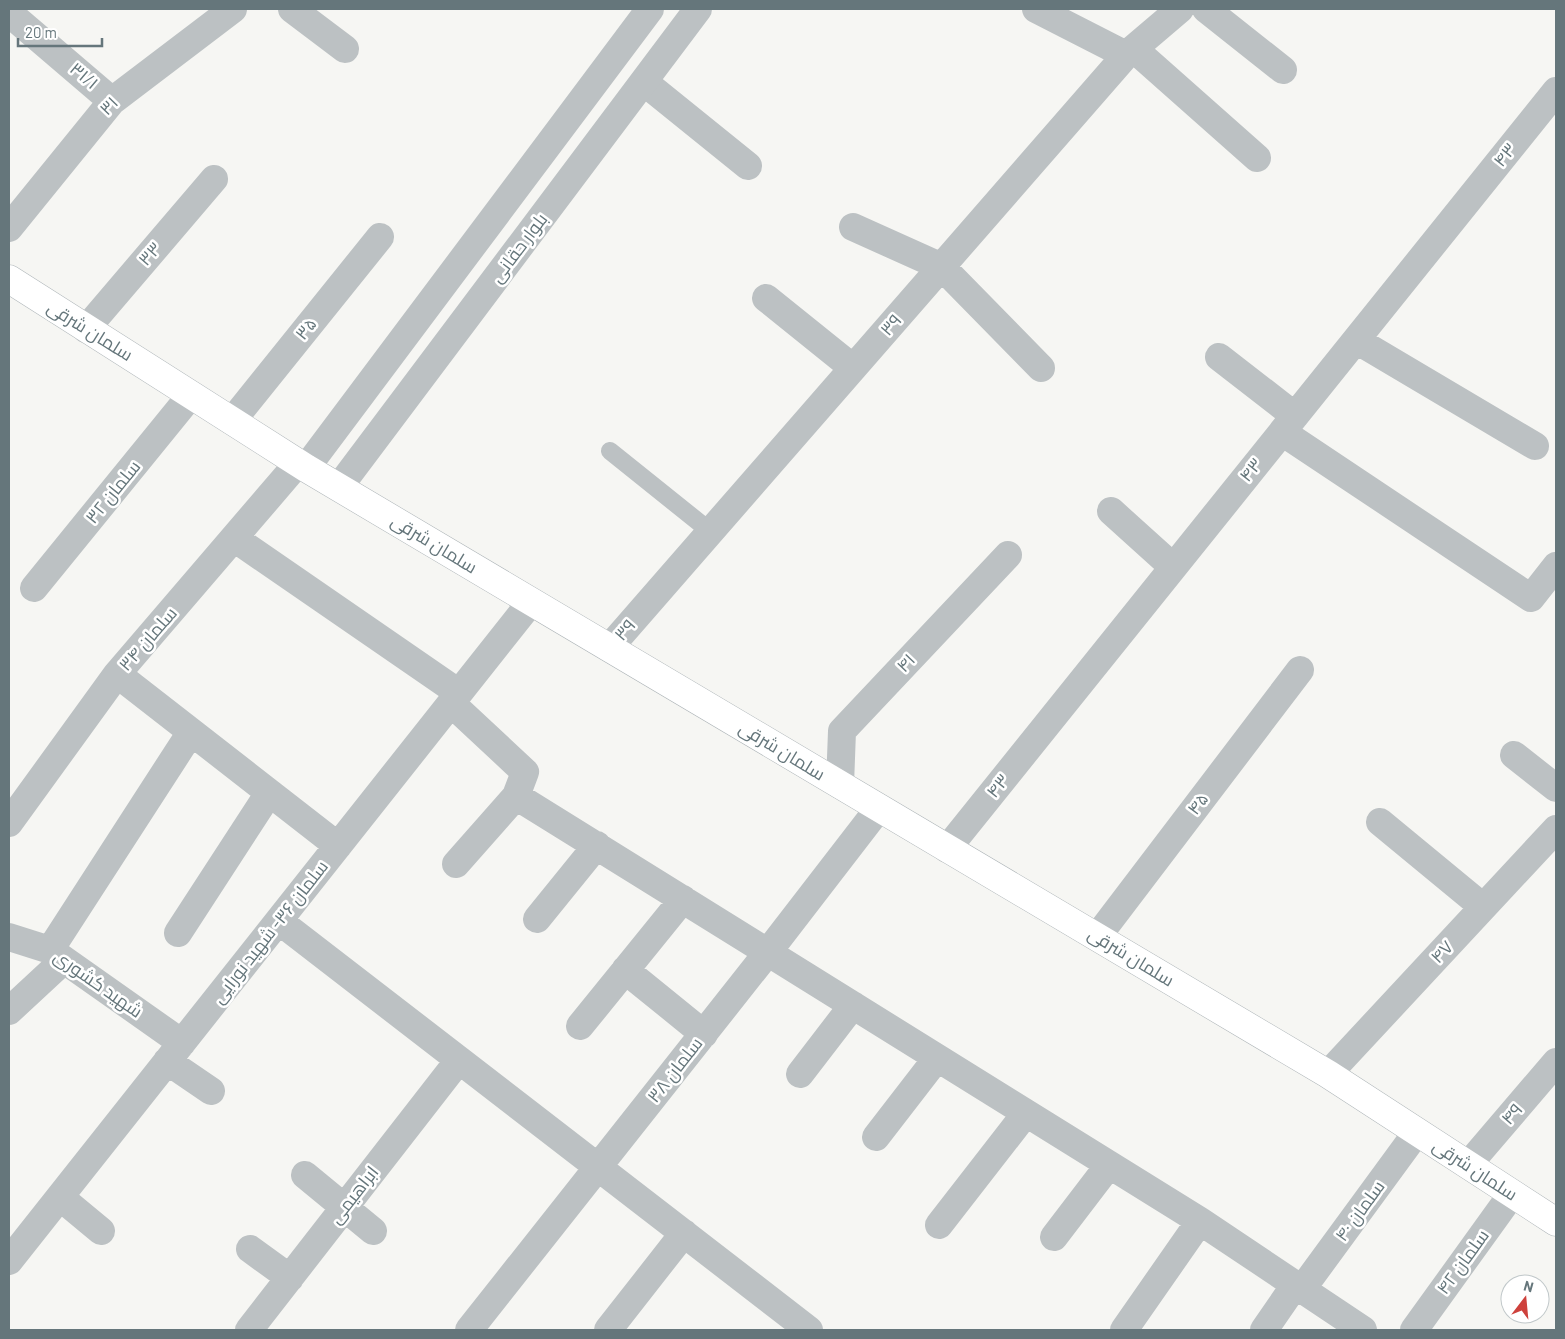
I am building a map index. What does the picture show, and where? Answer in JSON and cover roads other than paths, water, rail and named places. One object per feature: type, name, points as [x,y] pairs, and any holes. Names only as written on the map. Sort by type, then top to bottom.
[{"type":"main road","name":"سلمان شرقی","points":[[9,279],[302,465],[1328,1074],[1556,1222]]},
{"type":"street","name":"۳۱","points":[[9,228],[112,101],[233,9]]},
{"type":"street","points":[[292,9],[345,49]]},
{"type":"street","points":[[302,465],[650,9]]},
{"type":"street","name":"بلوار حقانی","points":[[339,487],[698,9]]},
{"type":"street","points":[[1036,9],[1130,52],[1257,158]]},
{"type":"street","name":"۳۹","points":[[609,648],[1130,52],[1180,9]]},
{"type":"street","points":[[1206,9],[1283,70]]},
{"type":"street","name":"۳۱/۱","points":[[9,13],[112,101]]},
{"type":"street","points":[[644,82],[748,166]]},
{"type":"street","name":"۴۳","points":[[947,849],[1556,92]]},
{"type":"street","name":"۳۳","points":[[86,329],[214,179]]},
{"type":"street","points":[[853,228],[942,267],[1041,368]]},
{"type":"street","name":"۳۵","points":[[232,421],[380,237]]},
{"type":"street","points":[[766,298],[853,368]]},
{"type":"street","points":[[1356,340],[1535,446]]},
{"type":"street","points":[[1219,357],[1288,424],[1531,598],[1556,566]]},
{"type":"street","name":"سلمان ۳۲","points":[[34,588],[191,395]]},
{"type":"street","name":"سلمان ۳۴","points":[[9,823],[117,674],[234,538],[302,465]]},
{"type":"street","points":[[1111,511],[1173,567]]},
{"type":"street","points":[[234,538],[455,698],[525,772],[516,796],[456,864]]},
{"type":"street","name":"۴۱","points":[[840,785],[842,731],[1008,556]]},
{"type":"street","name":"سلمان ۳۶- شهید نورایی","points":[[9,1261],[531,602]]},
{"type":"street","name":"۴۵","points":[[1097,937],[1300,670]]},
{"type":"street","points":[[117,674],[338,846]]},
{"type":"street","points":[[9,1011],[57,955],[191,732]]},
{"type":"street","points":[[1514,755],[1556,788]]},
{"type":"street","points":[[178,933],[269,793]]},
{"type":"street","points":[[516,796],[1200,1221],[1363,1330]]},
{"type":"street","name":"سلمان ۳۸","points":[[469,1330],[704,1034],[879,808]]},
{"type":"street","points":[[1380,822],[1483,907]]},
{"type":"street","name":"۴۷","points":[[1328,1074],[1556,829]]},
{"type":"street","points":[[537,920],[597,845]]},
{"type":"street","points":[[580,1026],[683,899]]},
{"type":"street","points":[[279,921],[809,1330]]},
{"type":"street","name":"شهید کشوری","points":[[9,937],[57,955],[174,1052],[211,1091]]},
{"type":"street","points":[[625,970],[704,1034]]},
{"type":"street","points":[[800,1074],[853,1005]]},
{"type":"street","points":[[876,1137],[937,1058]]},
{"type":"street","name":"ابراهیمی","points":[[249,1330],[459,1060]]},
{"type":"street","name":"۴۹","points":[[1468,1165],[1556,1062]]},
{"type":"street","points":[[938,1225],[1026,1113]]},
{"type":"street","name":"سلمان ۴۰","points":[[1264,1330],[1418,1132]]},
{"type":"street","points":[[1054,1237],[1109,1165]]},
{"type":"street","points":[[305,1175],[373,1231]]},
{"type":"street","name":"سلمان ۴۲","points":[[1414,1330],[1512,1194]]},
{"type":"street","points":[[60,1197],[101,1232]]},
{"type":"street","points":[[1124,1330],[1200,1221]]},
{"type":"street","points":[[608,1330],[684,1233]]},
{"type":"street","points":[[250,1249],[290,1278]]},
{"type":"lane","points":[[610,451],[711,532]]}]
